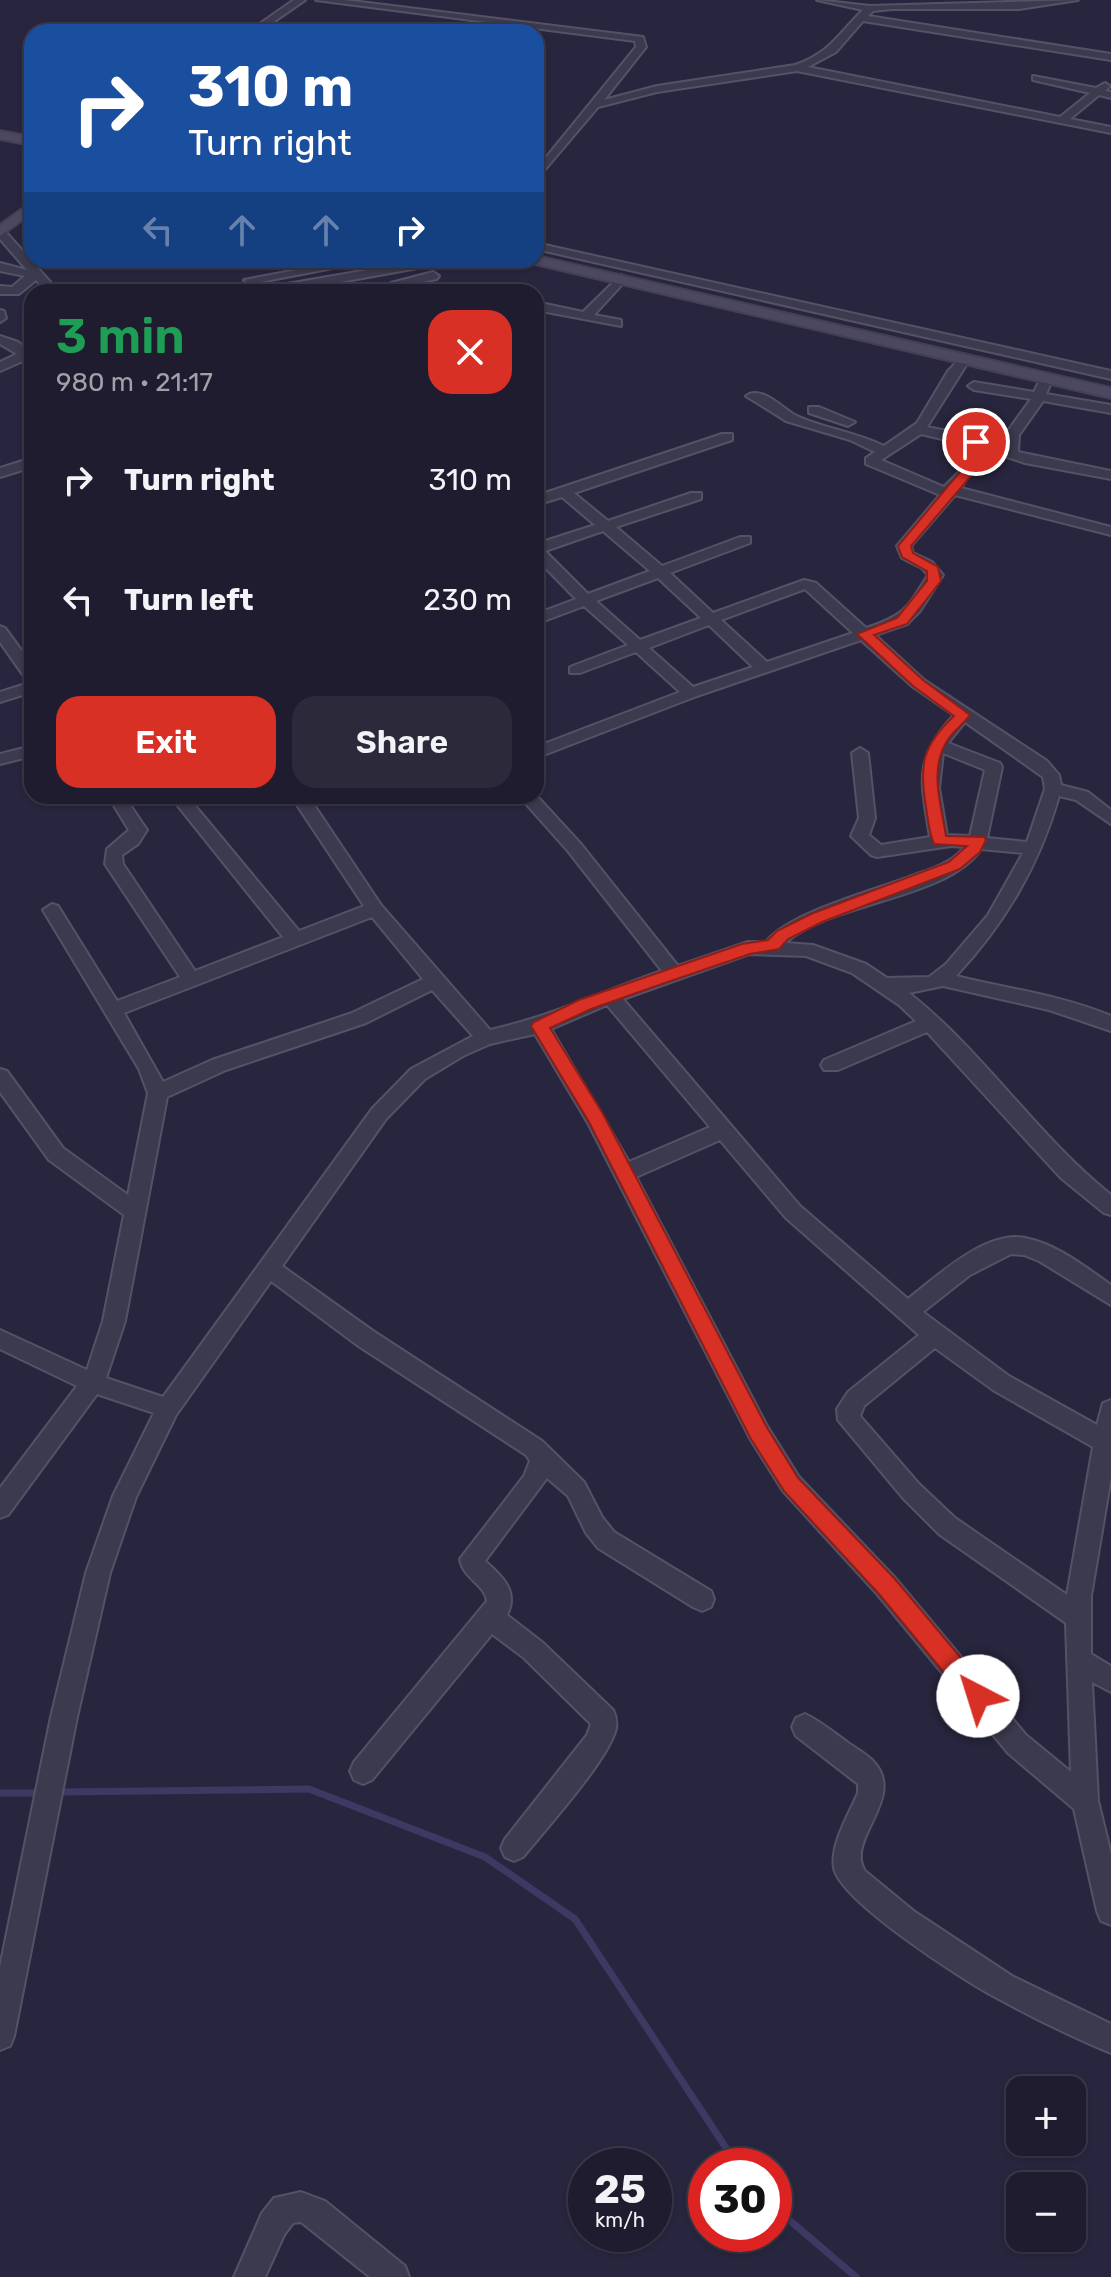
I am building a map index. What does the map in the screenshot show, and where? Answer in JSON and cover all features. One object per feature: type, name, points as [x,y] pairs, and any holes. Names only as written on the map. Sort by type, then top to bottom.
[{"type":"street","points":[[265,24],[300,0]]},
{"type":"street","points":[[272,24],[307,0]]},
{"type":"street","points":[[321,0],[517,24]]},
{"type":"street","points":[[822,0],[870,9],[904,5],[1019,6],[1073,0]]},
{"type":"street","points":[[595,105],[657,89],[797,68],[828,56],[870,9]]},
{"type":"street","points":[[861,18],[1111,57]]},
{"type":"street","points":[[544,27],[640,39],[641,47],[544,167]]},
{"type":"street","points":[[797,68],[911,88],[1111,130]]},
{"type":"street","points":[[1037,78],[1106,93]]},
{"type":"street","points":[[1061,121],[1106,93],[1111,81]]},
{"type":"street","points":[[0,135],[24,140]]},
{"type":"street","points":[[24,212],[0,232],[24,261]]},
{"type":"street","points":[[544,248],[1111,375]]},
{"type":"street","points":[[544,262],[1111,393]]},
{"type":"street","points":[[0,267],[36,275]]},
{"type":"street","points":[[30,268],[45,284]]},
{"type":"street","points":[[250,280],[321,268]]},
{"type":"street","points":[[307,284],[392,268]]},
{"type":"street","points":[[428,268],[441,284]]},
{"type":"street","points":[[24,284],[36,275]]},
{"type":"street","points":[[388,284],[433,276]]},
{"type":"street","points":[[586,316],[621,279]]},
{"type":"street","points":[[0,290],[15,291],[24,284]]},
{"type":"street","points":[[544,308],[617,323]]},
{"type":"street","points":[[0,340],[24,351]]},
{"type":"street","points":[[1,366],[24,356]]},
{"type":"street","points":[[964,359],[955,369],[926,421],[900,443],[871,461],[949,491],[1111,531]]},
{"type":"street","points":[[1011,455],[1012,435],[1047,379]]},
{"type":"street","points":[[974,386],[1111,409]]},
{"type":"street","points":[[752,396],[774,405],[791,418],[855,437],[886,452]]},
{"type":"street","points":[[1038,397],[1111,416]]},
{"type":"street","points":[[814,410],[900,443]]},
{"type":"street","points":[[918,429],[963,438],[1011,455],[1111,475]]},
{"type":"street","points":[[544,499],[727,437]]},
{"type":"street","points":[[544,750],[691,693],[902,621],[934,581],[933,570],[903,550],[966,473],[972,460],[990,447]]},
{"type":"street","points":[[0,473],[24,465]]},
{"type":"street","points":[[565,492],[660,572],[764,668]]},
{"type":"street","points":[[544,546],[696,496]]},
{"type":"street","points":[[544,616],[745,540]]},
{"type":"street","points":[[544,557],[586,600],[691,693]]},
{"type":"street","points":[[575,670],[804,584],[918,683],[1041,765],[1051,775],[1053,789],[1033,848],[1008,903],[982,937],[942,979],[928,986],[887,985]]},
{"type":"street","points":[[0,631],[24,665]]},
{"type":"street","points":[[0,697],[24,690]]},
{"type":"street","points":[[939,841],[929,780],[932,755],[943,734],[963,715]]},
{"type":"street","points":[[773,945],[782,935],[817,918],[965,859],[978,840],[981,815],[994,767],[937,745]]},
{"type":"street","points":[[0,759],[24,753]]},
{"type":"street","points":[[860,753],[867,823],[860,836],[877,851],[939,841],[978,840],[1033,848]]},
{"type":"street","points":[[1053,789],[1082,796],[1111,818]]},
{"type":"street","points":[[121,804],[138,830],[132,840],[113,853],[114,864],[190,978]]},
{"type":"street","points":[[185,804],[294,938]]},
{"type":"street","points":[[304,804],[375,909],[486,1038]]},
{"type":"street","points":[[534,804],[574,847],[674,974]]},
{"type":"street","points":[[111,1011],[375,909]]},
{"type":"street","points":[[0,1507],[92,1383],[103,1360],[114,1321],[158,1093],[148,1068],[52,910]]},
{"type":"street","points":[[0,2036],[64,1717],[98,1573],[125,1496],[168,1408],[379,1114],[418,1074],[456,1051],[486,1038],[540,1026],[610,996],[748,948],[773,945],[810,952],[847,964],[887,985],[974,1066],[1057,1163],[1092,1195],[1111,1207]]},
{"type":"street","points":[[942,979],[995,993],[1055,1003],[1111,1024]]},
{"type":"street","points":[[158,1093],[219,1065],[359,1018],[435,981]]},
{"type":"street","points":[[610,996],[793,1212],[934,1335],[1001,1383],[1104,1441]]},
{"type":"street","points":[[831,1065],[929,1023]]},
{"type":"street","points":[[540,1026],[596,1119],[759,1433],[791,1484],[887,1587],[1017,1744],[1085,1801]]},
{"type":"street","points":[[0,1076],[56,1154],[133,1210]]},
{"type":"street","points":[[624,1173],[723,1130]]},
{"type":"street","points":[[907,1312],[992,1251],[1009,1245],[1025,1246],[1111,1296]]},
{"type":"street","points":[[270,1269],[365,1338],[534,1448],[576,1489],[594,1525],[606,1540],[702,1599]]},
{"type":"street","points":[[934,1335],[856,1399],[848,1409],[849,1420],[911,1491],[947,1526],[1079,1618]]},
{"type":"street","points":[[0,1339],[92,1383],[168,1408]]},
{"type":"street","points":[[1110,1899],[1085,1801],[1078,1660],[1089,1524],[1111,1410]]},
{"type":"street","points":[[363,1771],[499,1606],[501,1596],[497,1586],[473,1566],[472,1559],[532,1483],[542,1459]]},
{"type":"street","points":[[491,1618],[533,1650],[604,1719],[603,1730],[596,1744],[514,1848]]},
{"type":"street","points":[[1078,1660],[1111,1680]]},
{"type":"street","points":[[805,1727],[864,1770],[871,1781],[871,1793],[848,1851],[847,1868],[855,1881],[905,1922],[1002,1986],[1111,2039]]},
{"type":"street","points":[[249,2277],[273,2224],[285,2209],[301,2207],[314,2212],[394,2277]]},
{"type":"waterway","points":[[57,1792],[309,1789],[485,1857],[575,1919],[726,2148]]},
{"type":"waterway","points":[[0,1793],[39,1793]]},
{"type":"waterway","points":[[792,2222],[856,2277]]},
{"type":"route","points":[[976,442],[990,447],[969,463],[968,471],[904,546],[907,555],[933,570],[936,575],[934,581],[902,621],[864,634],[918,683],[963,715],[943,734],[932,755],[929,780],[939,841],[978,840],[974,848],[955,865],[796,927],[773,945],[748,948],[653,981],[585,1005],[540,1026],[596,1119],[759,1433],[791,1484],[887,1587],[978,1696]]}]
